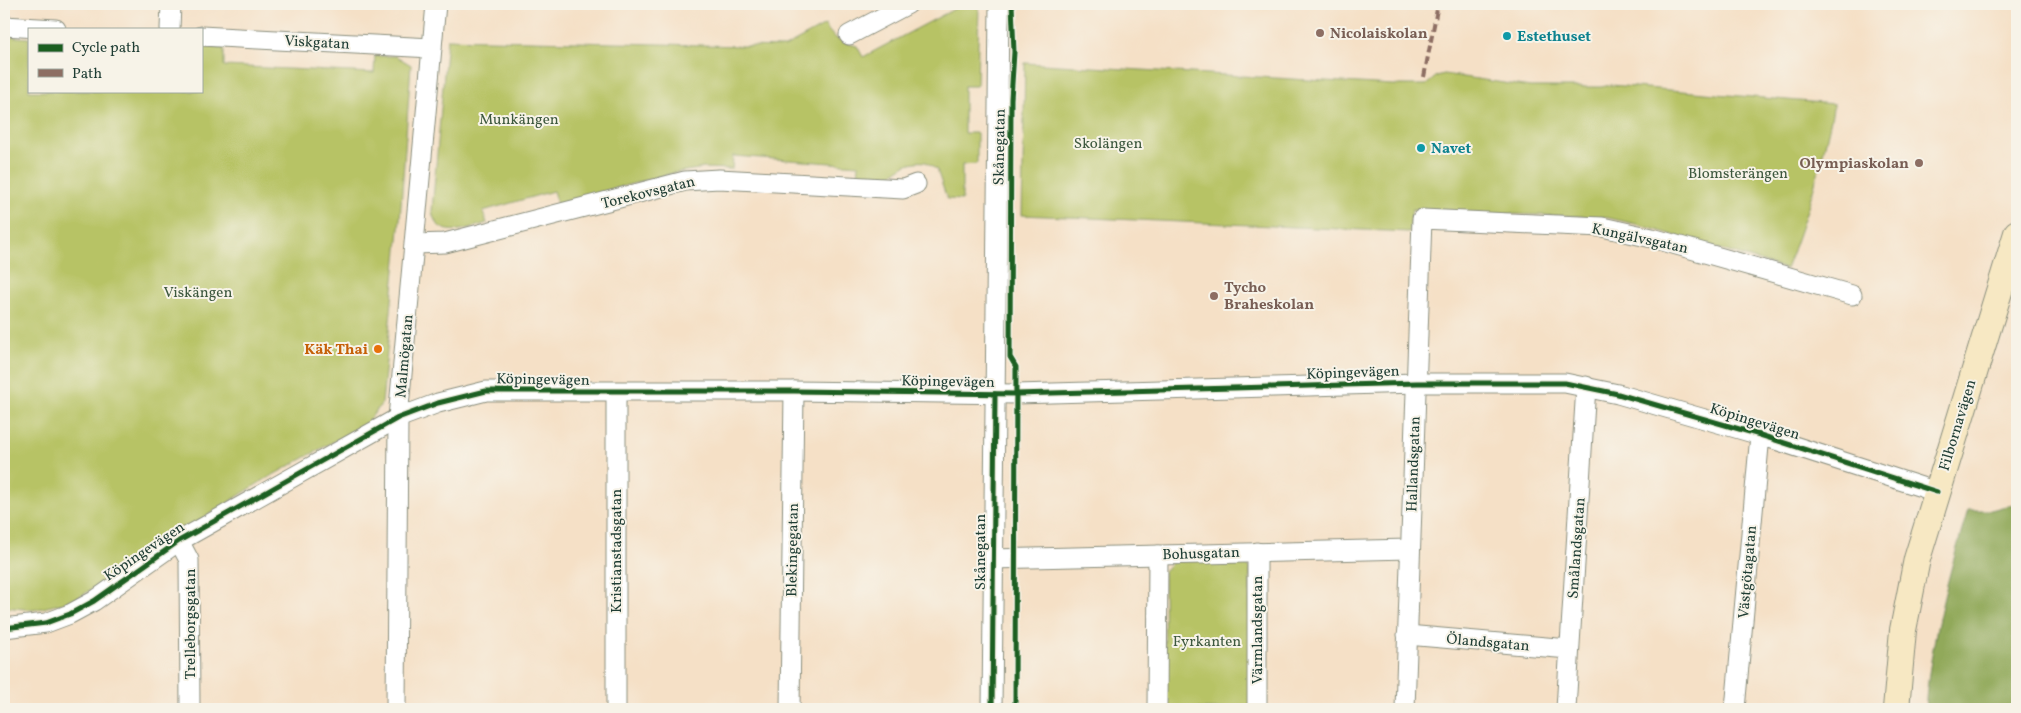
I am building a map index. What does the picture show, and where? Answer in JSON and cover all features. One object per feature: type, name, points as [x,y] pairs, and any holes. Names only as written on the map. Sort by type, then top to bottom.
[{"type":"street","points":[[170,28],[171,4]]},
{"type":"street","name":"Malmögatan","points":[[396,709],[398,418],[436,4]]},
{"type":"street","points":[[849,35],[908,4]]},
{"type":"street","name":"Skånegatan","points":[[992,709],[999,4]]},
{"type":"street","points":[[4,26],[39,28]]},
{"type":"street","name":"Viskgatan","points":[[202,36],[432,48]]},
{"type":"street","name":"Torekovsgatan","points":[[415,244],[445,243],[574,211],[647,190],[697,179],[728,179],[903,189],[916,184]]},
{"type":"street","name":"Kungälvsgatan","points":[[1422,218],[1602,227],[1652,238],[1852,296]]},
{"type":"street","name":"Hallandsgatan","points":[[1405,709],[1409,549],[1422,218]]},
{"type":"street","name":"Filbornavägen","points":[[1896,709],[1902,640],[1917,559],[2017,233]]},
{"type":"street","name":"Köpingevägen","points":[[4,628],[46,623],[70,614],[94,601],[179,541],[398,418],[438,403],[486,391],[616,393],[794,391],[995,394],[1416,383],[1565,383],[1586,386],[1760,435],[1937,492]]},
{"type":"street","name":"Smålandsgatan","points":[[1566,709],[1586,386]]},
{"type":"street","name":"Blekingegatan","points":[[790,709],[794,391]]},
{"type":"street","name":"Kristianstadsgatan","points":[[616,393],[616,709]]},
{"type":"street","name":"Västgötagatan","points":[[1735,709],[1760,435]]},
{"type":"street","name":"Trelleborgsgatan","points":[[179,541],[189,560],[190,709]]},
{"type":"street","name":"Bohusgatan","points":[[992,559],[1409,549]]},
{"type":"street","name":"Värmlandsgatan","points":[[1257,709],[1258,552]]},
{"type":"street","points":[[1157,709],[1158,555]]},
{"type":"street","name":"Ölandsgatan","points":[[1407,635],[1569,649]]},
{"type":"green space","name":"Munkängen","points":[[954,4],[979,4],[977,86],[964,86],[964,133],[977,133],[977,162],[976,164],[962,165],[962,200],[947,199],[937,170],[926,162],[911,163],[885,178],[871,180],[858,177],[859,165],[733,156],[732,169],[704,168],[673,173],[557,204],[553,191],[483,211],[487,223],[462,230],[446,230],[435,220],[432,211],[447,39],[785,47],[825,25],[831,34],[838,39],[857,46],[863,57],[956,8]]},
{"type":"green space","name":"Viskängen","points":[[4,36],[28,38],[28,92],[202,92],[202,47],[224,48],[224,66],[374,73],[375,56],[396,56],[411,65],[400,219],[382,403],[366,424],[262,481],[73,601],[34,610],[4,607]]},
{"type":"green space","points":[[1025,63],[1392,85],[1426,85],[1437,76],[1444,74],[1530,87],[1601,87],[1611,85],[1834,104],[1814,188],[1786,269],[1640,225],[1604,217],[1439,212],[1412,209],[1409,232],[1022,215]]},
{"type":"green space","points":[[2017,503],[2017,709],[1925,709],[1931,658],[1941,608],[1968,510],[1991,510]]},
{"type":"green space","name":"Fyrkanten","points":[[1243,558],[1250,568],[1251,709],[1165,709],[1164,572],[1173,561]]},
{"type":"marked path","points":[[1424,77],[1438,4]]},
{"type":"cycle path","points":[[1012,4],[1014,52],[1011,99],[1010,357],[1016,367],[1015,709]]},
{"type":"cycle path","points":[[4,628],[46,623],[70,614],[94,601],[179,541],[398,418],[438,403],[486,391],[794,391],[1016,394],[1417,383],[1565,383],[1618,394],[1760,435],[1937,492]]},
{"type":"cycle path","points":[[992,709],[995,394]]},
{"type":"place","name":"Nicolaiskolan","points":[[1320,33]]},
{"type":"place","name":"Estethuset","points":[[1507,36]]},
{"type":"place","name":"Navet","points":[[1421,148]]},
{"type":"place","name":"Olympiaskolan","points":[[1919,163]]},
{"type":"place","name":"Tycho Braheskolan","points":[[1214,296]]},
{"type":"place","name":"Käk Thai","points":[[378,349]]},
{"type":"park label","name":"Skolängen","points":[[1108,143]]},
{"type":"park label","name":"Blomsterängen","points":[[1738,173]]}]
